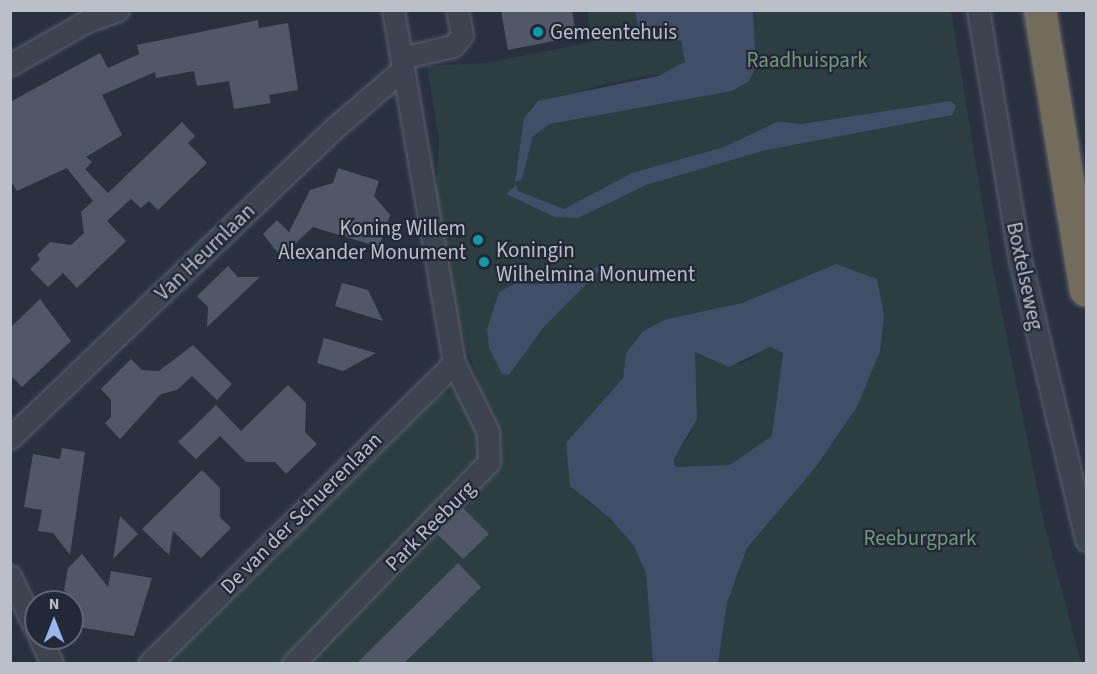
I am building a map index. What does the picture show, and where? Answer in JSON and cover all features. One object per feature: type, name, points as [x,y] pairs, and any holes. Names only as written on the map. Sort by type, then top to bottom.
[{"type":"highway","points":[[1040,10],[1086,290]]},
{"type":"street","points":[[10,65],[85,22],[118,10]]},
{"type":"street","name":"Park Reeburg","points":[[293,663],[489,462],[488,432],[454,363],[393,10]]},
{"type":"street","points":[[402,63],[453,46],[462,35],[457,10]]},
{"type":"street","name":"Boxtelseweg","points":[[978,10],[1020,260],[1086,540]]},
{"type":"street","name":"Van Heurnlaan","points":[[10,438],[402,63]]},
{"type":"street","name":"De van der Schuerenlaan","points":[[149,663],[454,363]]},
{"type":"street","points":[[13,589],[24,609]]},
{"type":"green space","name":"Reeburgpark","points":[[587,11],[635,11],[639,30],[660,26],[666,37],[681,41],[685,62],[672,72],[605,84],[530,107],[515,177],[522,179],[533,136],[550,124],[732,91],[756,66],[753,11],[951,11],[993,268],[1045,527],[1081,663],[718,663],[727,603],[747,548],[815,468],[857,407],[836,264],[742,303],[667,319],[643,331],[626,352],[623,378],[608,394],[587,502],[610,517],[634,546],[646,573],[653,663],[162,664],[431,399],[478,379],[459,326],[436,196],[439,139],[427,66],[486,63],[593,42]]},
{"type":"green space","points":[[770,347],[783,353],[773,436],[730,465],[675,467],[674,459],[690,435],[695,352],[740,364]]},
{"type":"water","points":[[635,11],[753,11],[756,66],[749,81],[732,91],[550,124],[533,136],[522,179],[515,182],[524,118],[538,101],[658,76],[685,62],[681,41],[666,37],[659,26],[639,30]]},
{"type":"water","points":[[951,101],[956,106],[952,115],[766,150],[646,185],[578,218],[555,217],[506,194],[516,185],[518,191],[564,209],[632,173],[724,147],[777,122],[802,124]]},
{"type":"water","points":[[607,263],[543,328],[509,375],[502,374],[489,348],[487,329],[499,292],[514,284],[556,284]]},
{"type":"water","points":[[836,264],[877,279],[884,315],[880,351],[857,407],[815,468],[747,548],[727,603],[718,663],[653,663],[646,573],[634,546],[610,518],[570,486],[566,443],[623,378],[626,353],[643,331],[667,319],[742,303]],"holes":[[[770,347],[783,353],[772,436],[730,465],[675,467],[674,459],[697,419],[695,352],[729,367]]]},
{"type":"building","name":"Gemeentehuis","points":[[501,10],[572,10],[575,28],[569,38],[508,50]]},
{"type":"building","points":[[258,20],[259,28],[288,23],[298,90],[269,95],[271,103],[234,109],[229,81],[197,86],[194,71],[156,78],[155,72],[102,95],[122,135],[86,157],[92,162],[85,169],[108,193],[182,122],[195,136],[188,143],[207,163],[158,210],[149,201],[141,208],[131,199],[107,221],[126,241],[77,288],[63,273],[48,287],[30,269],[40,259],[37,255],[50,242],[71,245],[84,233],[81,212],[93,201],[67,168],[17,191],[10,180],[10,102],[100,53],[108,68],[139,54],[137,45]]},
{"type":"building","points":[[338,168],[379,181],[374,196],[390,215],[379,247],[313,227],[281,257],[263,234],[277,220],[289,232],[310,190],[333,183]]},
{"type":"building","points":[[228,266],[238,277],[260,277],[207,327],[208,307],[197,296]]},
{"type":"building","points":[[342,283],[368,290],[383,321],[335,306]]},
{"type":"building","points":[[40,299],[71,341],[22,387],[10,375],[10,328]]},
{"type":"building","points":[[324,338],[376,353],[343,371],[317,363]]},
{"type":"building","points":[[193,345],[232,384],[217,400],[192,376],[177,390],[161,394],[120,439],[105,423],[111,417],[111,400],[101,389],[131,359],[142,370],[159,371]]},
{"type":"building","points":[[288,385],[306,403],[305,432],[317,444],[286,474],[275,462],[246,462],[220,436],[196,459],[178,442],[216,405],[241,431]]},
{"type":"building","points":[[62,448],[85,452],[70,555],[53,533],[38,531],[42,510],[24,507],[33,454],[60,459]]},
{"type":"building","points":[[202,470],[220,488],[220,517],[231,528],[201,558],[173,531],[169,555],[142,529]]},
{"type":"building","points":[[463,508],[489,534],[463,559],[437,534]]},
{"type":"building","points":[[120,516],[138,534],[113,559]]},
{"type":"building","points":[[82,554],[108,587],[111,571],[152,578],[134,636],[84,628],[84,590],[64,590],[68,568]]},
{"type":"building","points":[[458,563],[481,587],[435,633],[404,663],[357,663]]},
{"type":"place","name":"Gemeentehuis","points":[[538,32]]},
{"type":"place","name":"Koning Willem Alexander Monument","points":[[478,240]]},
{"type":"place","name":"Koningin Wilhelmina Monument","points":[[484,262]]},
{"type":"park label","name":"Raadhuispark","points":[[807,60]]}]
